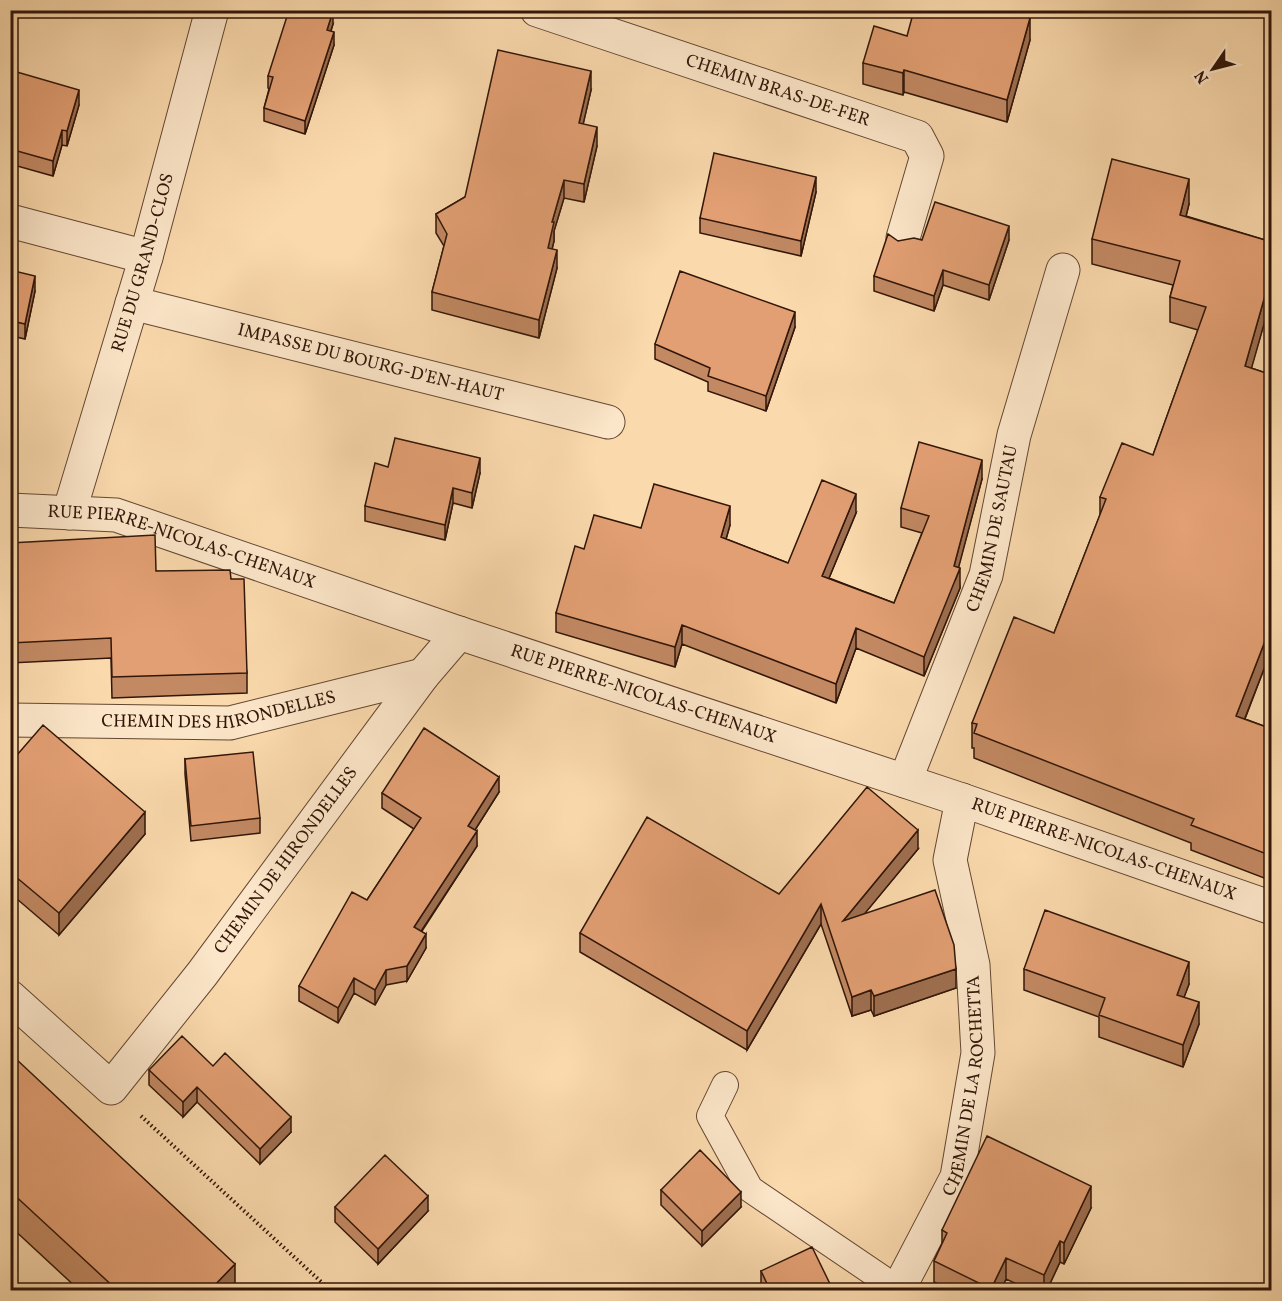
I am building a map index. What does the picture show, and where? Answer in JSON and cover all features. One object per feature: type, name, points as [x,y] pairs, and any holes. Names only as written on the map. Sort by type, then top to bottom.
[{"type":"street","name":"RUE DU GRAND-CLOS","points":[[69,513],[146,257],[212,10]]},
{"type":"street","name":"CHEMIN BRAS-DE-FER","points":[[537,10],[917,137],[927,156],[903,238]]},
{"type":"street","points":[[10,221],[146,257]]},
{"type":"street","name":"CHEMIN DE SAUTAU","points":[[905,781],[986,575],[1014,435],[1063,270]]},
{"type":"street","name":"IMPASSE DU BOURG-D'EN-HAUT","points":[[132,303],[608,422]]},
{"type":"street","name":"RUE PIERRE-NICOLAS-CHENAUX","points":[[10,510],[116,515],[459,633],[962,800],[1272,908]]},
{"type":"street","name":"CHEMIN DE HIRONDELLES","points":[[111,1088],[202,974],[423,675],[459,633]]},
{"type":"street","name":"CHEMIN DES HIRONDELLES","points":[[10,720],[230,723],[423,675]]},
{"type":"street","name":"CHEMIN DE LA ROCHETTA","points":[[898,1290],[957,1177],[978,1053],[973,965],[950,860],[962,800]]},
{"type":"street","points":[[10,997],[111,1088]]},
{"type":"lane","points":[[725,1085],[710,1116],[750,1190],[898,1290]]},
{"type":"path","points":[[111,1088],[330,1290]]},
{"type":"building","points":[[289,10],[333,11],[327,30],[334,32],[305,121],[264,108],[273,77],[268,76]]},
{"type":"building","points":[[914,10],[1003,10],[1030,18],[1007,100],[904,70],[903,73],[863,63],[874,26],[907,36]]},
{"type":"building","points":[[498,50],[591,71],[579,123],[597,127],[584,184],[564,180],[552,222],[554,222],[548,248],[557,250],[539,320],[432,292],[447,234],[436,214],[465,197]]},
{"type":"building","points":[[10,70],[79,90],[67,131],[62,130],[53,161],[10,149]]},
{"type":"building","points":[[714,153],[816,177],[801,241],[700,218]]},
{"type":"building","points":[[1112,159],[1189,179],[1180,215],[1272,242],[1272,271],[1245,366],[1272,375],[1272,638],[1267,636],[1236,716],[1272,729],[1272,856],[1191,825],[1194,819],[974,733],[977,724],[972,723],[1014,617],[1054,633],[1106,499],[1100,497],[1122,443],[1153,455],[1206,307],[1170,297],[1180,261],[1092,239]]},
{"type":"building","points":[[935,202],[1009,226],[989,285],[943,270],[934,296],[874,276],[888,234],[898,241],[914,238],[922,240]]},
{"type":"building","points":[[10,270],[35,276],[25,324],[16,322],[10,345]]},
{"type":"building","points":[[680,271],[795,312],[766,396],[708,376],[710,368],[655,344]]},
{"type":"building","points":[[395,438],[480,458],[472,493],[453,488],[445,525],[365,506],[375,463],[388,467]]},
{"type":"building","points":[[919,442],[982,460],[954,566],[960,568],[924,657],[856,628],[836,684],[682,625],[675,647],[556,613],[575,546],[584,549],[594,515],[641,528],[654,484],[730,506],[721,537],[788,563],[822,480],[856,494],[822,576],[894,603],[929,516],[901,508]]},
{"type":"building","points":[[155,535],[156,571],[230,570],[231,579],[244,579],[247,673],[112,677],[111,638],[10,643],[10,543]]},
{"type":"building","points":[[43,725],[145,812],[59,913],[10,872],[10,763]]},
{"type":"building","points":[[424,728],[499,777],[468,826],[477,831],[414,927],[426,934],[407,966],[386,970],[375,990],[354,978],[338,1008],[299,986],[352,892],[367,900],[421,818],[382,793]]},
{"type":"building","points":[[253,752],[260,818],[191,826],[185,759]]},
{"type":"building","points":[[867,787],[918,830],[843,921],[935,890],[954,945],[956,969],[874,996],[871,990],[852,997],[821,904],[747,1031],[580,933],[647,817],[779,894]]},
{"type":"building","points":[[1045,910],[1189,962],[1177,995],[1199,1002],[1183,1045],[1099,1015],[1105,998],[1024,969]]},
{"type":"building","points":[[182,1036],[213,1066],[225,1053],[291,1117],[260,1149],[197,1087],[183,1102],[149,1070]]},
{"type":"building","points":[[15,1058],[235,1264],[210,1290],[117,1290],[10,1191],[10,1063]]},
{"type":"building","points":[[987,1136],[1091,1186],[1064,1243],[1060,1241],[1044,1275],[1006,1258],[991,1289],[934,1261],[947,1233],[942,1230]]},
{"type":"building","points":[[700,1150],[741,1192],[702,1231],[661,1190]]},
{"type":"building","points":[[385,1155],[428,1196],[378,1249],[335,1207]]},
{"type":"building","points":[[812,1247],[833,1290],[770,1290],[761,1271]]}]
